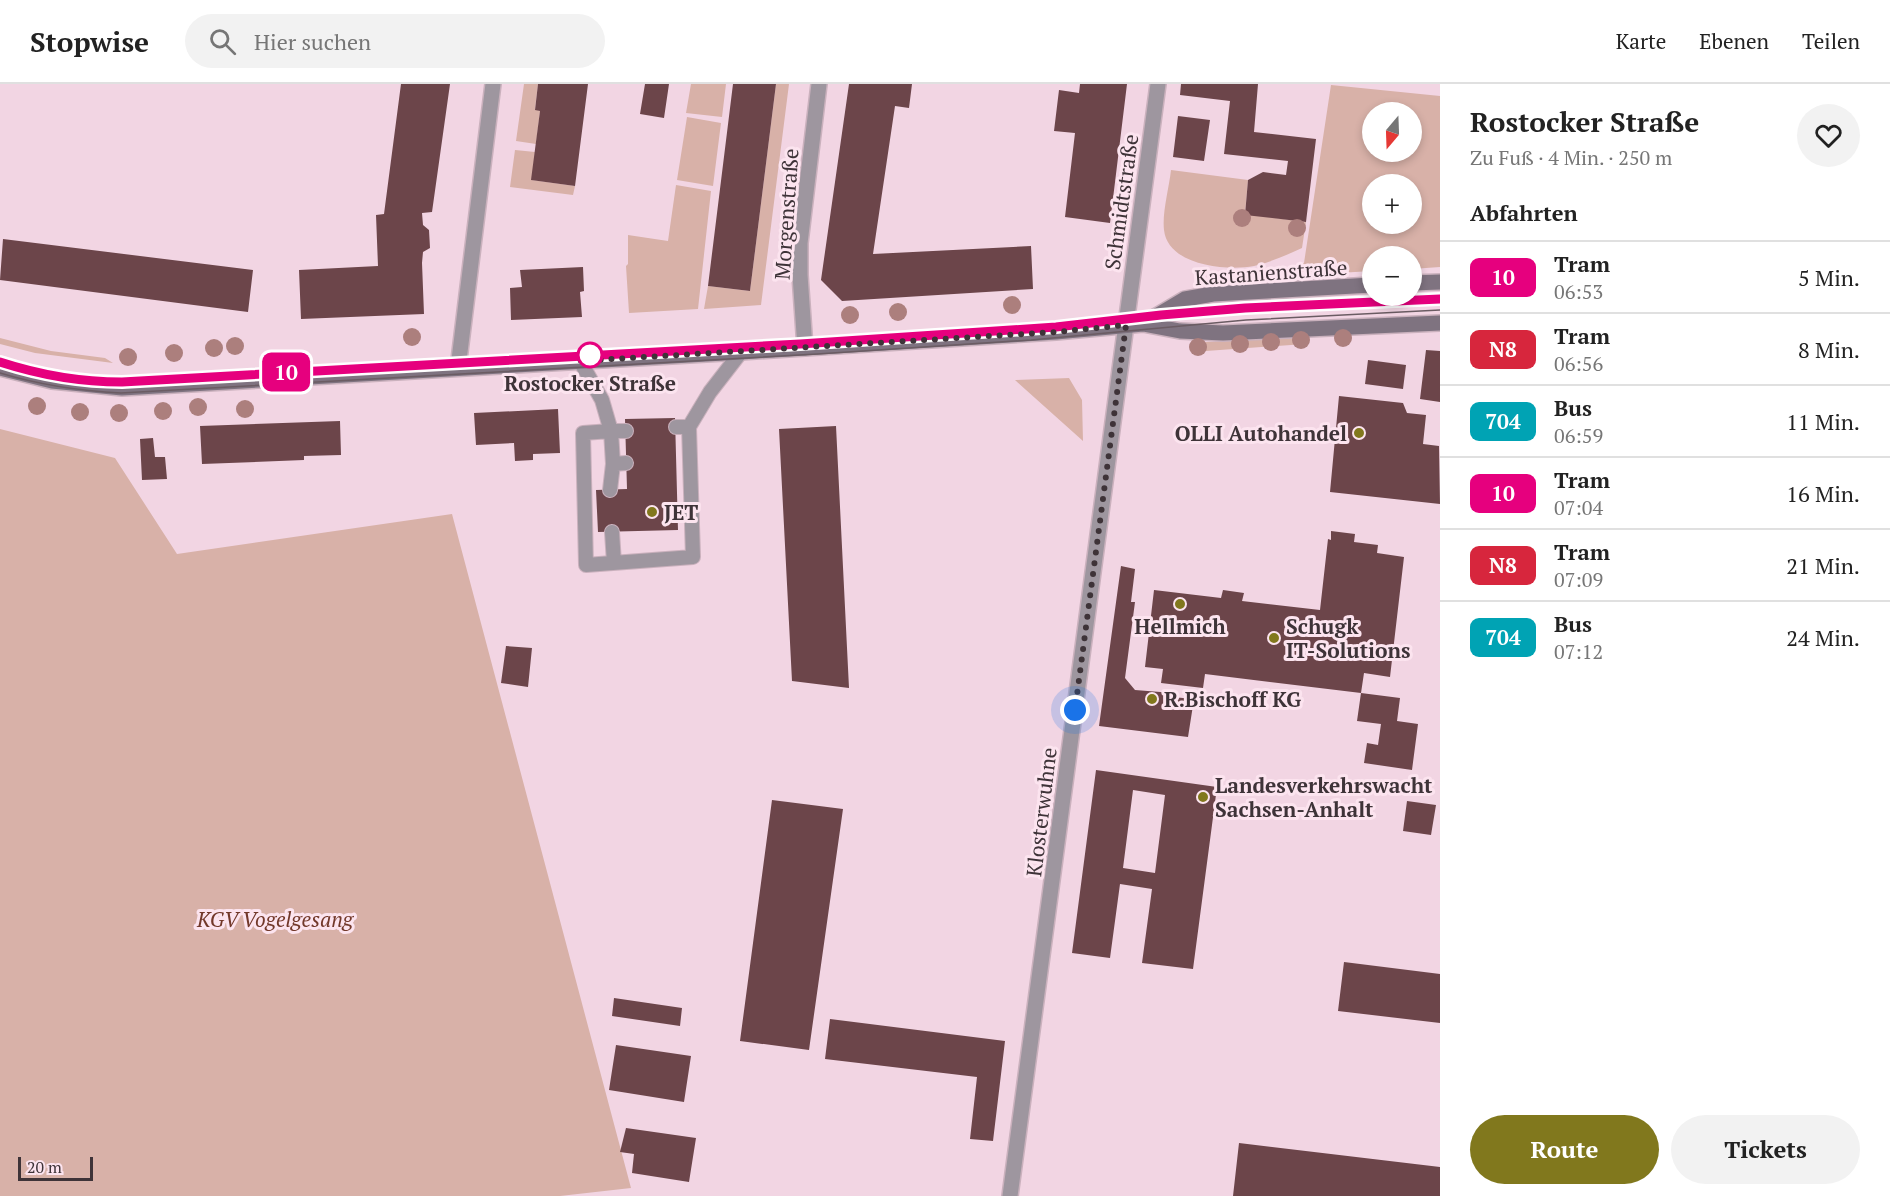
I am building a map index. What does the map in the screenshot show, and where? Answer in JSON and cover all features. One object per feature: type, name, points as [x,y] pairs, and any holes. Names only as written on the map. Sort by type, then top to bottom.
[{"type":"main road","points":[[1422,283],[1440,282]]},
{"type":"main road","name":"Kastanienstraße","points":[[1143,324],[1185,299],[1214,294],[1362,286]]},
{"type":"main road","name":"Kastanienstraße","points":[[0,368],[52,381],[122,387],[741,352],[1056,332],[1143,324],[1180,331],[1223,333],[1440,323]]},
{"type":"street","points":[[458,368],[493,84]]},
{"type":"street","name":"Morgenstraße","points":[[805,348],[799,266],[800,243],[819,84]]},
{"type":"street","name":"Schmidtstraße","points":[[1126,325],[1158,84]]},
{"type":"street","name":"Klosterwuhne","points":[[1010,1196],[1126,325]]},
{"type":"lane","points":[[626,431],[583,433],[586,565],[693,557],[683,461],[682,427],[741,352]]},
{"type":"lane","points":[[580,361],[602,400],[619,463],[610,489]]},
{"type":"lane","points":[[612,531],[614,563]]},
{"type":"green space","points":[[524,84],[538,84],[535,109],[540,111],[536,144],[516,141]]},
{"type":"green space","points":[[691,84],[726,84],[722,117],[686,113]]},
{"type":"green space","points":[[776,84],[789,84],[761,305],[704,309],[708,286],[750,291]]},
{"type":"green space","points":[[1331,85],[1440,96],[1440,267],[1422,268],[1422,246],[1362,246],[1362,272],[1269,277],[1304,263]]},
{"type":"green space","points":[[687,117],[721,123],[713,186],[677,180]]},
{"type":"green space","points":[[515,150],[535,152],[532,180],[575,186],[573,195],[510,187]]},
{"type":"green space","points":[[1171,170],[1248,180],[1245,214],[1306,222],[1302,248],[1254,266],[1229,268],[1187,259],[1176,252],[1168,242],[1164,230]]},
{"type":"green space","points":[[676,185],[711,191],[698,309],[629,313],[626,266],[628,264],[628,235],[668,241]]},
{"type":"green space","points":[[1305,336],[1305,344],[1192,352],[1190,343]]},
{"type":"green space","points":[[0,338],[51,351],[105,358],[113,363],[35,353],[0,344]]},
{"type":"green space","points":[[1069,378],[1082,400],[1083,441],[1015,380]]},
{"type":"green space","name":"KGV Vogelgesang","points":[[0,429],[115,458],[177,554],[452,514],[631,1188],[560,1196],[0,1196]]},
{"type":"building","points":[[401,84],[450,84],[432,212],[422,213],[423,225],[429,230],[430,248],[423,252],[422,263],[424,314],[301,319],[299,270],[378,266],[376,215],[384,214]]},
{"type":"building","points":[[538,84],[588,84],[575,186],[531,180],[540,111],[535,110]]},
{"type":"building","points":[[645,84],[669,84],[664,118],[640,114]]},
{"type":"building","points":[[733,84],[776,84],[750,291],[708,286]]},
{"type":"building","points":[[849,84],[912,84],[909,108],[895,106],[873,254],[1031,246],[1033,289],[842,301],[821,280]]},
{"type":"building","points":[[1080,84],[1127,84],[1110,223],[1065,217],[1075,133],[1054,131],[1059,90],[1079,93]]},
{"type":"building","points":[[1181,84],[1258,84],[1254,132],[1316,139],[1306,222],[1245,215],[1248,180],[1263,172],[1286,175],[1288,161],[1224,154],[1230,101],[1180,95]]},
{"type":"building","points":[[1178,116],[1210,120],[1204,161],[1173,157]]},
{"type":"building","points":[[3,239],[253,270],[248,312],[0,280]]},
{"type":"building","points":[[583,267],[584,291],[580,292],[582,317],[511,320],[510,288],[522,287],[520,270]]},
{"type":"building","points":[[1426,350],[1440,351],[1440,402],[1420,399]]},
{"type":"building","points":[[1368,360],[1406,365],[1403,389],[1365,384]]},
{"type":"building","points":[[1339,396],[1403,403],[1407,413],[1426,415],[1423,444],[1439,446],[1440,504],[1330,492]]},
{"type":"building","points":[[558,409],[560,453],[533,454],[533,460],[515,461],[514,443],[476,445],[474,413]]},
{"type":"building","points":[[675,418],[678,530],[598,532],[596,490],[627,489],[625,419]]},
{"type":"building","points":[[340,421],[341,455],[304,456],[304,460],[202,464],[200,426]]},
{"type":"building","points":[[836,426],[849,688],[792,681],[779,429]]},
{"type":"building","points":[[153,438],[155,457],[165,457],[167,479],[142,480],[140,439]]},
{"type":"building","points":[[1331,531],[1355,534],[1354,542],[1378,545],[1377,553],[1404,557],[1390,677],[1364,673],[1361,693],[1205,674],[1203,688],[1161,683],[1163,669],[1145,667],[1154,590],[1221,598],[1223,590],[1244,593],[1242,601],[1320,610],[1328,539],[1331,540]]},
{"type":"building","points":[[1121,566],[1135,569],[1131,602],[1135,602],[1125,678],[1135,690],[1173,693],[1172,697],[1194,699],[1188,737],[1099,726]]},
{"type":"building","points":[[506,646],[532,648],[528,687],[501,683]]},
{"type":"building","points":[[1361,693],[1400,698],[1397,721],[1418,724],[1412,770],[1364,763],[1367,743],[1378,745],[1381,724],[1357,721]]},
{"type":"building","points":[[1096,770],[1217,787],[1193,969],[1142,963],[1152,889],[1120,884],[1110,958],[1072,953]],"holes":[[[1133,790],[1165,795],[1155,873],[1123,868]]]},
{"type":"building","points":[[772,800],[843,809],[809,1050],[740,1041]]},
{"type":"building","points":[[1407,801],[1436,805],[1431,835],[1403,831]]},
{"type":"building","points":[[1344,962],[1440,974],[1440,1023],[1338,1011]]},
{"type":"building","points":[[614,998],[682,1008],[680,1026],[612,1016]]},
{"type":"building","points":[[830,1019],[1005,1041],[993,1141],[970,1139],[977,1077],[825,1059]]},
{"type":"building","points":[[616,1045],[691,1056],[684,1102],[609,1090]]},
{"type":"building","points":[[626,1128],[696,1138],[689,1182],[632,1173],[634,1154],[620,1152]]},
{"type":"building","points":[[1239,1143],[1440,1167],[1440,1196],[1233,1196]]},
{"type":"tram line","points":[[0,362],[60,377],[122,382],[800,344],[1056,327],[1245,308],[1440,299]]},
{"type":"tram line","name":"10","points":[[0,362],[24,370],[76,380],[122,382],[800,344],[1056,327],[1245,308],[1440,299]]},
{"type":"tram line","points":[[0,373],[60,387],[121,393],[817,354],[1031,340],[1246,320],[1440,310]]},
{"type":"place","name":"Rostocker Straße","points":[[590,355]]},
{"type":"place","name":"OLLI Autohandel","points":[[1359,433]]},
{"type":"place","name":"JET","points":[[652,512]]},
{"type":"place","name":"Hellmich","points":[[1180,604]]},
{"type":"place","name":"Schugk IT-Solutions","points":[[1274,638]]},
{"type":"place","name":"R.Bischoff KG","points":[[1152,699]]},
{"type":"place","name":"Landesverkehrswacht Sachsen-Anhalt","points":[[1203,797]]},
{"type":"route","points":[[590,355],[580,361],[1056,332],[1126,325],[1075,710]]}]
